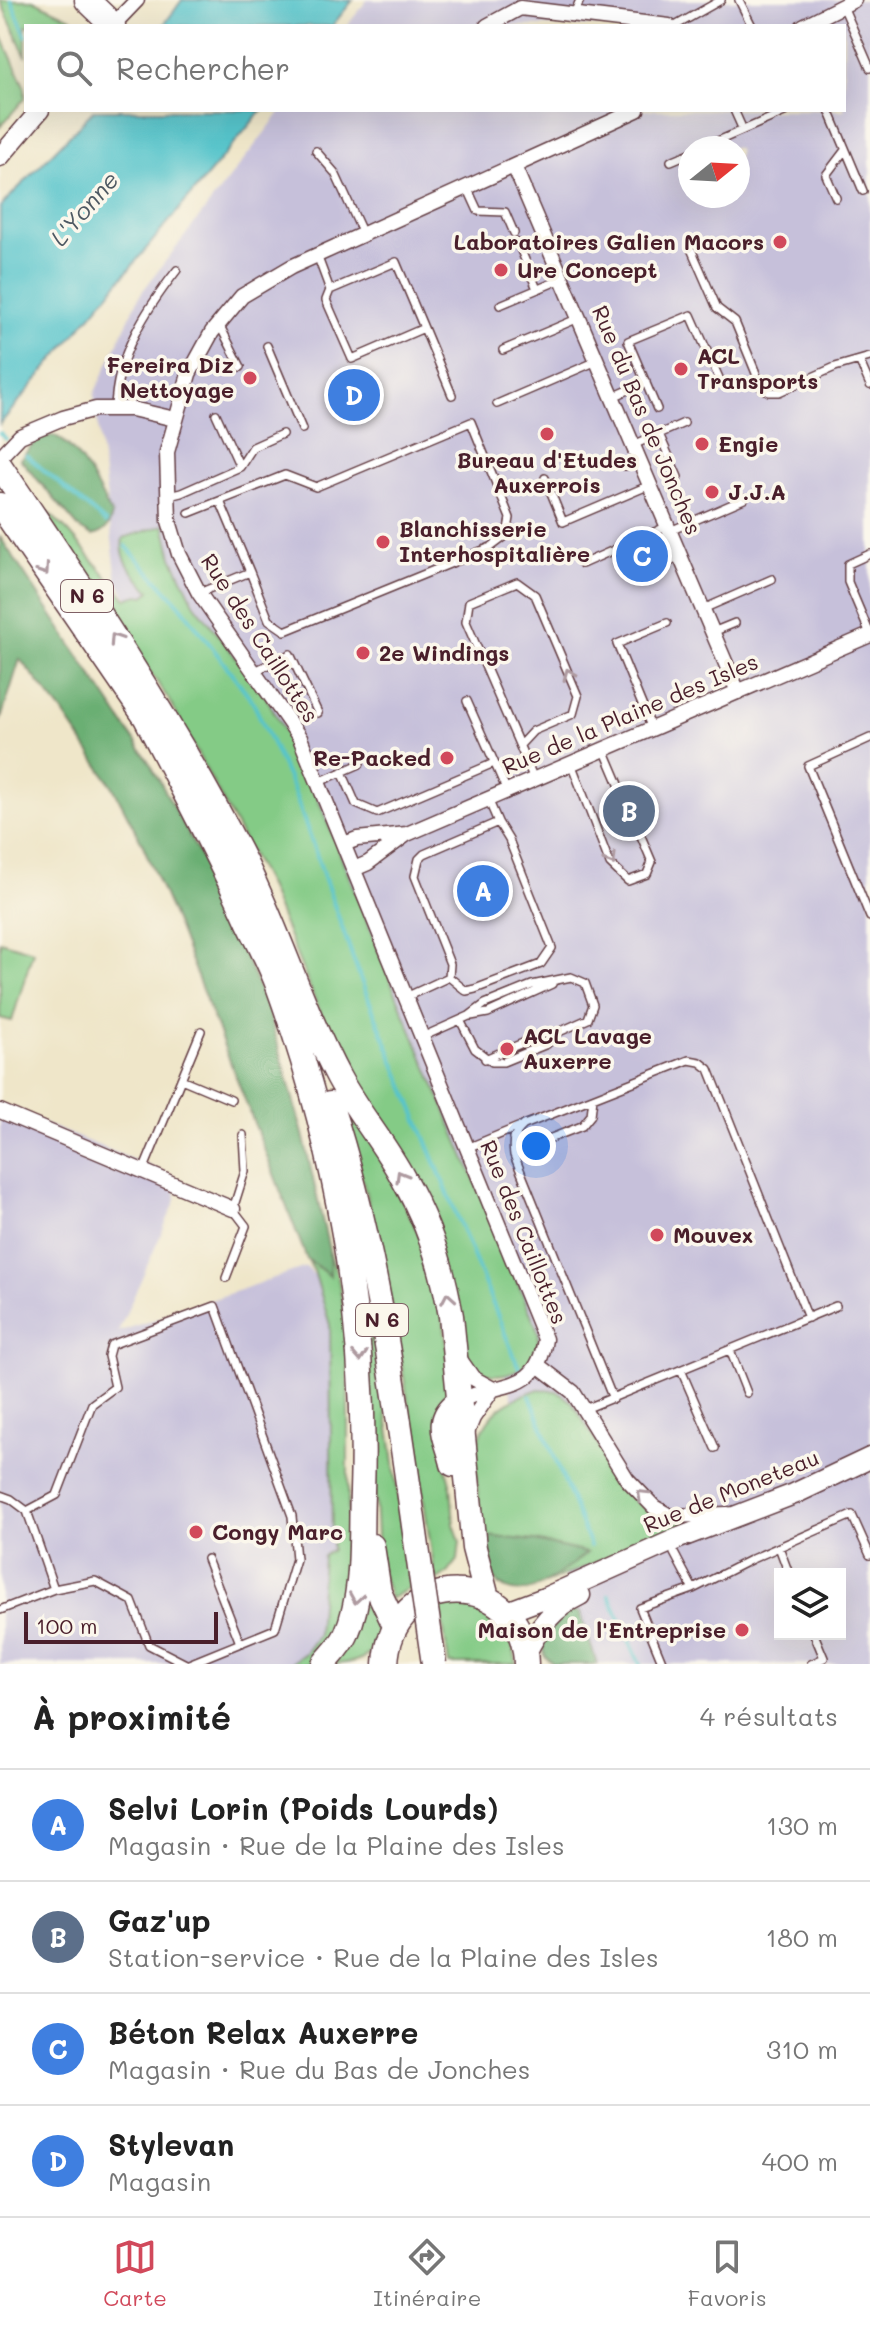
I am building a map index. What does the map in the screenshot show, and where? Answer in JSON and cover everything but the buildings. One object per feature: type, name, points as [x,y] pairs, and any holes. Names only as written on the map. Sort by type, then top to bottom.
[{"type":"main road","points":[[87,0],[111,24]]},
{"type":"main road","name":"N 6","points":[[0,466],[7,496],[176,764],[230,860],[282,974],[319,1069]]},
{"type":"main road","name":"N 6","points":[[7,496],[150,692],[197,771],[241,855],[292,971],[342,1139],[367,1241],[390,1368],[434,1664]]},
{"type":"main road","points":[[146,718],[223,864],[277,982],[322,1129],[357,1318],[363,1464],[376,1582],[390,1646]]},
{"type":"main road","points":[[292,971],[339,1078],[404,1179],[420,1212],[445,1282],[455,1350],[474,1548],[497,1605]]},
{"type":"main road","points":[[444,1592],[464,1556],[465,1539],[458,1484],[443,1419],[446,1411],[458,1402]]},
{"type":"main road","name":"Rue de Moneteau","points":[[604,1577],[867,1461]]},
{"type":"main road","points":[[324,1664],[345,1638],[357,1603],[363,1464]]},
{"type":"main road","points":[[497,1605],[547,1597],[674,1553],[794,1494]]},
{"type":"main road","points":[[526,1658],[538,1628],[555,1610],[604,1577]]},
{"type":"main road","points":[[366,1664],[390,1646],[408,1610],[424,1598],[444,1592],[473,1593],[497,1605],[516,1624],[526,1658]]},
{"type":"street","points":[[113,24],[137,0]]},
{"type":"street","points":[[807,24],[849,3]]},
{"type":"street","points":[[491,24],[520,8],[573,16],[591,22],[630,24]]},
{"type":"street","points":[[0,157],[38,112]]},
{"type":"street","name":"Rue des Caillottes","points":[[539,1366],[545,1339],[300,738],[199,593],[179,554],[169,521],[167,452],[189,374],[219,324],[242,296],[291,267],[633,112]]},
{"type":"street","name":"Rue du Bas de Jonches","points":[[514,166],[738,692]]},
{"type":"street","points":[[0,457],[20,436],[63,418],[96,409],[132,409],[175,419]]},
{"type":"street","name":"Rue de la Plaine des Isles","points":[[354,869],[368,863],[407,834],[870,635]]},
{"type":"street","name":"Rue de la Plaine des Isles","points":[[344,844],[357,839],[407,834]]},
{"type":"street","points":[[0,1111],[233,1209]]},
{"type":"street","points":[[455,1350],[468,1373],[493,1389]]},
{"type":"street","points":[[458,1402],[529,1377],[539,1366],[573,1392],[639,1495],[670,1516],[741,1514]]},
{"type":"street","points":[[462,1443],[473,1418],[493,1389]]},
{"type":"lane","points":[[573,16],[580,0]]},
{"type":"lane","points":[[679,24],[721,0]]},
{"type":"lane","points":[[739,0],[751,24]]},
{"type":"lane","points":[[849,3],[870,68]]},
{"type":"lane","points":[[735,112],[743,130]]},
{"type":"lane","points":[[729,136],[784,112]]},
{"type":"lane","points":[[830,112],[863,191]]},
{"type":"lane","points":[[836,198],[826,175],[845,150]]},
{"type":"lane","points":[[316,151],[335,173],[363,234]]},
{"type":"lane","points":[[671,161],[678,158]]},
{"type":"lane","points":[[467,187],[478,211],[505,212],[514,233]]},
{"type":"lane","points":[[518,243],[537,289]]},
{"type":"lane","points":[[692,251],[717,308],[735,322],[762,388],[779,392],[835,367],[870,357]]},
{"type":"lane","points":[[317,255],[330,290],[326,300],[352,359],[424,328]]},
{"type":"lane","points":[[330,290],[396,262],[452,395]]},
{"type":"lane","points":[[115,409],[116,385],[126,354],[145,313],[177,270]]},
{"type":"lane","points":[[500,305],[562,279]]},
{"type":"lane","points":[[657,409],[628,341],[691,315],[719,378]]},
{"type":"lane","points":[[503,350],[579,318]]},
{"type":"lane","points":[[219,324],[241,367]]},
{"type":"lane","points":[[267,346],[302,429]]},
{"type":"lane","points":[[497,404],[597,361]]},
{"type":"lane","points":[[860,362],[870,385]]},
{"type":"lane","points":[[613,397],[646,382]]},
{"type":"lane","points":[[216,414],[240,467]]},
{"type":"lane","points":[[189,513],[285,475],[316,487],[471,422],[510,518],[507,535],[491,547],[285,631],[269,620],[220,501]]},
{"type":"lane","points":[[625,466],[636,452],[659,434],[684,423]]},
{"type":"lane","points":[[169,496],[240,467],[253,447],[282,434]]},
{"type":"lane","points":[[659,434],[678,477]]},
{"type":"lane","points":[[545,478],[563,522],[650,485]]},
{"type":"lane","points":[[582,564],[650,534],[744,499]]},
{"type":"lane","points":[[650,534],[662,565],[681,557]]},
{"type":"lane","points":[[870,554],[848,564],[848,582],[870,635]]},
{"type":"lane","points":[[199,593],[250,572]]},
{"type":"lane","points":[[703,609],[772,579]]},
{"type":"lane","points":[[520,745],[533,731],[573,714],[578,696],[535,595],[517,582],[469,602],[466,622],[534,779]]},
{"type":"lane","points":[[652,729],[617,644],[667,623]]},
{"type":"lane","points":[[713,632],[735,623]]},
{"type":"lane","points":[[255,671],[290,654],[318,713]]},
{"type":"lane","points":[[467,701],[507,791]]},
{"type":"lane","points":[[870,738],[808,766],[870,917]]},
{"type":"lane","points":[[571,763],[610,864],[628,881],[647,874],[652,862],[604,749]]},
{"type":"lane","points":[[342,772],[356,804],[377,813],[494,763]]},
{"type":"lane","points":[[319,782],[360,764]]},
{"type":"lane","points":[[449,977],[466,991],[475,989],[541,964],[552,948],[509,840],[488,799]]},
{"type":"lane","points":[[449,977],[450,964],[415,876],[416,867],[424,854],[498,822]]},
{"type":"lane","points":[[406,997],[449,977]]},
{"type":"lane","points":[[422,1037],[460,1020],[469,1016],[485,1004],[532,985],[571,977],[585,983],[593,1005],[588,1019],[559,1032],[547,1044],[503,1062],[485,1059],[475,1049],[460,1020]]},
{"type":"lane","points":[[143,1171],[201,1031]]},
{"type":"lane","points":[[466,1148],[689,1060],[700,1062],[709,1069],[808,1318]]},
{"type":"lane","points":[[181,1079],[231,1100]]},
{"type":"lane","points":[[513,1138],[541,1142],[582,1126],[591,1115],[593,1098]]},
{"type":"lane","points":[[524,1125],[513,1138],[514,1155],[613,1399]]},
{"type":"lane","points":[[226,1278],[246,1226],[233,1209],[245,1171],[243,1135]]},
{"type":"lane","points":[[0,1610],[54,1589],[95,1581],[132,1601],[149,1645],[188,1664],[275,1629],[296,1559],[292,1516],[215,1306],[111,1345],[108,1356],[115,1387],[92,1404],[57,1495],[27,1511]]},
{"type":"lane","points":[[585,1409],[836,1306]]},
{"type":"lane","points":[[730,1350],[747,1393]]},
{"type":"lane","points":[[681,1370],[715,1448]]},
{"type":"lane","points":[[0,1495],[27,1511],[54,1589]]},
{"type":"lane","points":[[663,1664],[640,1608],[693,1589],[852,1515],[870,1555]]},
{"type":"lane","points":[[779,1547],[787,1568]]},
{"type":"lane","points":[[674,1553],[693,1589]]},
{"type":"lane","points":[[207,1559],[240,1643]]},
{"type":"lane","points":[[811,1664],[824,1658],[816,1640]]},
{"type":"shaded area","points":[[367,0],[870,0],[870,1664],[589,1664],[539,1486],[463,1237],[206,724],[117,581],[94,394],[141,293],[280,112],[846,112],[846,24],[349,24]]},
{"type":"shaded area","points":[[0,1106],[174,1176],[176,1200],[118,1332],[306,1267],[337,1297],[350,1664],[0,1664]]},
{"type":"green space","points":[[0,0],[33,0],[73,19],[76,24],[24,24],[24,53]]},
{"type":"green space","points":[[0,32],[24,86],[24,99],[0,127]]},
{"type":"green space","points":[[54,435],[81,460],[112,515],[108,526],[100,533],[92,536],[80,529],[20,459],[38,439]]},
{"type":"green space","points":[[34,499],[68,531],[126,599],[145,596],[150,591],[126,561],[123,538],[164,525],[172,557],[194,603],[266,697],[308,774],[391,982],[539,1333],[537,1352],[525,1366],[493,1375],[482,1371],[467,1357],[376,1121],[335,1048],[267,884],[169,700]]},
{"type":"green space","points":[[0,537],[151,765],[212,878],[268,1010],[303,1134],[329,1250],[330,1276],[307,1259],[142,843],[113,787],[61,710],[20,659],[0,722]]},
{"type":"green space","points":[[0,941],[33,951],[12,1021],[0,1018]]},
{"type":"green space","points":[[341,1105],[372,1139],[436,1269],[453,1386],[444,1461],[451,1487],[454,1524],[460,1541],[458,1560],[448,1573],[436,1581],[386,1281]]},
{"type":"green space","points":[[329,1250],[339,1282],[348,1339],[348,1591],[335,1633],[324,1653],[310,1664],[290,1664],[305,1653],[318,1635],[323,1556],[332,1550],[330,1325],[314,1271],[307,1259],[330,1275]]},
{"type":"green space","points":[[362,1266],[391,1441],[410,1588],[390,1599],[381,1571],[377,1535]]},
{"type":"green space","points":[[539,1389],[557,1391],[572,1402],[622,1484],[649,1509],[702,1520],[528,1590],[512,1591],[502,1587],[490,1569],[484,1544],[476,1475],[479,1439],[498,1410]]},
{"type":"green space","points":[[486,1536],[535,1541],[587,1553],[542,1585],[516,1592],[505,1588],[489,1569]]},
{"type":"green space","points":[[367,1585],[377,1615],[378,1641],[364,1658],[330,1664]]},
{"type":"green space","points":[[466,1598],[508,1625],[517,1664],[449,1664],[439,1599]]},
{"type":"green space","points":[[565,1609],[580,1612],[597,1664],[553,1664],[545,1656],[542,1641]]},
{"type":"water","points":[[182,0],[353,0],[334,24],[164,24]]},
{"type":"water","name":"L'Yonne","points":[[92,112],[260,112],[0,424],[0,207]]},
{"type":"waterway","points":[[11,0],[24,31]]},
{"type":"waterway","points":[[0,433],[6,439]]},
{"type":"waterway","points":[[26,455],[106,523]]},
{"type":"waterway","points":[[126,546],[180,605],[252,700],[293,789],[360,978],[519,1368]]},
{"type":"waterway","points":[[530,1396],[590,1546]]},
{"type":"waterway","points":[[609,1595],[640,1664]]},
{"type":"place","name":"Laboratoires Galien Macors","points":[[780,242]]},
{"type":"place","name":"Ure Concept","points":[[501,270]]},
{"type":"place","name":"ACL Transports","points":[[681,369]]},
{"type":"place","name":"Fereira Diz Nettoyage","points":[[250,378]]},
{"type":"place","name":"Stylevan","points":[[354,395]]},
{"type":"place","name":"Bureau d'Etudes Auxerrois","points":[[547,434]]},
{"type":"place","name":"Engie","points":[[702,444]]},
{"type":"place","name":"J.J.A","points":[[712,492]]},
{"type":"place","name":"Blanchisserie Interhospitalière","points":[[383,542]]},
{"type":"place","name":"Béton Relax Auxerre","points":[[642,556]]},
{"type":"place","name":"2e Windings","points":[[363,653]]},
{"type":"place","name":"Re-Packed","points":[[447,758]]},
{"type":"place","name":"Gaz'up","points":[[629,811]]},
{"type":"place","name":"Selvi Lorin (Poids Lourds)","points":[[483,891]]},
{"type":"place","name":"ACL Lavage Auxerre","points":[[507,1049]]},
{"type":"place","name":"Mouvex","points":[[657,1235]]},
{"type":"place","name":"Congy Marc","points":[[196,1532]]},
{"type":"place","name":"Maison de l'Entreprise","points":[[742,1630]]}]
